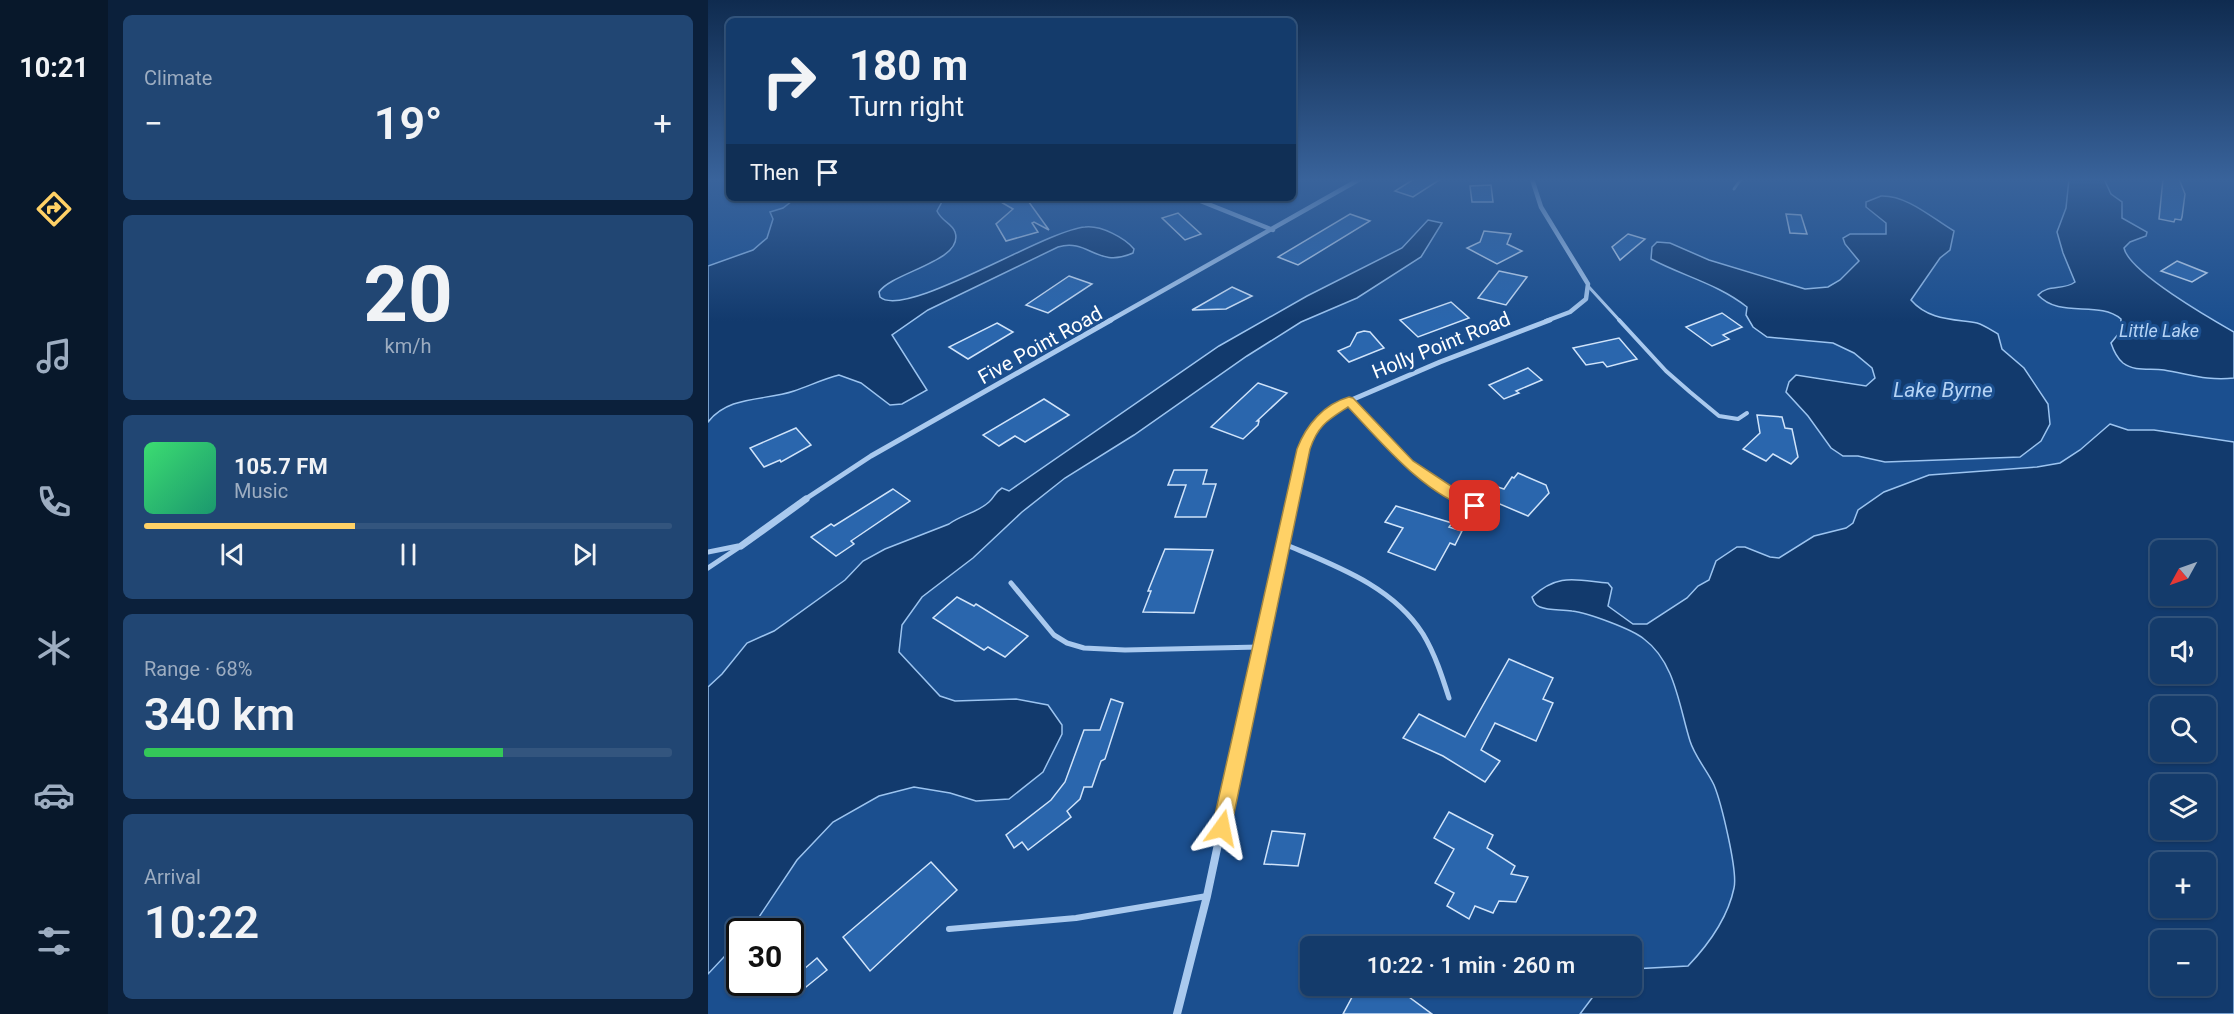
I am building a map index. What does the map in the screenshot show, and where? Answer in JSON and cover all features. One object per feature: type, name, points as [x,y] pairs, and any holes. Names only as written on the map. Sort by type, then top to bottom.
[{"type":"street","points":[[1263,226],[1272,230]]},
{"type":"street","name":"Five Point Road","points":[[741,546],[824,486],[871,456],[1278,226]]},
{"type":"street","points":[[1552,226],[1588,286]]},
{"type":"street","name":"Holly Point Road","points":[[1177,1014],[1208,896],[1259,647],[1309,434],[1328,412],[1349,400],[1570,312],[1586,299],[1588,286]]},
{"type":"lane","points":[[1588,286],[1690,393],[1719,416],[1738,419],[1747,413]]},
{"type":"lane","points":[[1349,400],[1397,454],[1455,496],[1475,506]]},
{"type":"lane","points":[[1282,543],[1358,576],[1387,595],[1419,628],[1436,661],[1449,698]]},
{"type":"lane","points":[[708,552],[741,546]]},
{"type":"lane","points":[[708,568],[741,546]]},
{"type":"lane","points":[[1011,583],[1054,635],[1067,644],[1084,648],[1259,647]]},
{"type":"lane","points":[[950,929],[1076,918],[1208,896]]},
{"type":"water","points":[[771,226],[952,226],[955,242],[949,251],[886,285],[879,292],[880,297],[894,301],[945,286],[1040,242],[1085,227],[1098,228],[1112,233],[1134,249],[1133,253],[1110,258],[1078,246],[1058,247],[928,310],[892,335],[927,390],[902,404],[890,405],[861,383],[839,375],[794,391],[737,403],[726,407],[708,422],[708,266],[753,250],[767,238]]},
{"type":"water","points":[[1422,226],[1440,226],[1421,257],[1357,298],[1301,322],[1247,356],[1134,435],[1065,478],[1022,512],[973,558],[922,597],[902,625],[899,652],[940,696],[955,701],[1016,699],[1048,705],[1062,725],[1062,734],[1043,772],[1009,799],[976,801],[950,793],[914,787],[879,796],[833,822],[797,860],[758,918],[726,918],[726,955],[708,974],[708,687],[722,674],[747,643],[774,631],[845,580],[863,561],[885,549],[949,524],[979,509],[1002,488],[1009,491],[1219,346],[1307,296],[1402,248]]},
{"type":"water","name":"Lake Byrne","points":[[1886,226],[1947,226],[1954,231],[1950,250],[1940,258],[1911,300],[1918,307],[1933,315],[1985,326],[1998,334],[2002,349],[2024,368],[2048,404],[2050,424],[2041,441],[2020,457],[1885,462],[1858,456],[1843,456],[1831,448],[1808,416],[1786,392],[1789,382],[1796,375],[1866,386],[1875,378],[1872,368],[1854,353],[1833,343],[1767,337],[1753,327],[1746,315],[1747,307],[1736,299],[1651,259],[1652,247],[1657,242],[1670,243],[1709,260],[1805,289],[1828,287],[1840,280],[1859,261],[1843,238],[1850,234],[1886,234]]},
{"type":"water","name":"Little Lake","points":[[2059,226],[2137,226],[2147,232],[2146,236],[2130,242],[2124,248],[2129,258],[2172,294],[2234,332],[2234,378],[2207,378],[2128,366],[2119,359],[2111,343],[2120,332],[2121,319],[2112,313],[2057,306],[2038,295],[2046,290],[2075,282],[2057,232]]},
{"type":"water","points":[[2110,424],[2128,430],[2154,430],[2234,442],[2234,1014],[1580,1014],[1594,996],[1642,996],[1642,968],[1688,966],[1710,940],[1722,920],[1734,888],[1734,867],[1721,806],[1714,785],[1692,747],[1674,686],[1663,660],[1644,639],[1620,626],[1579,612],[1540,607],[1532,597],[1541,589],[1559,581],[1608,583],[1612,588],[1608,606],[1633,624],[1647,624],[1687,598],[1698,586],[1709,580],[1716,561],[1737,547],[1745,547],[1770,557],[1779,558],[1814,536],[1846,528],[1853,523],[1858,510],[1884,492],[1929,475],[2037,467],[2060,463],[2080,450]]},
{"type":"building","points":[[997,226],[1034,226],[1038,232],[1006,241]]},
{"type":"building","points":[[1171,226],[1193,226],[1201,234],[1185,240]]},
{"type":"building","points":[[1329,226],[1361,226],[1298,265],[1278,257]]},
{"type":"building","points":[[1789,226],[1805,226],[1807,234],[1790,233]]},
{"type":"building","points":[[1484,231],[1511,234],[1507,244],[1522,251],[1497,264],[1467,248],[1480,242]]},
{"type":"building","points":[[1628,234],[1645,239],[1620,260],[1612,247]]},
{"type":"building","points":[[2177,261],[2207,273],[2192,282],[2161,271]]},
{"type":"building","points":[[1499,271],[1527,277],[1506,305],[1478,298]]},
{"type":"building","points":[[1069,276],[1092,284],[1048,313],[1026,305]]},
{"type":"building","points":[[1232,287],[1252,296],[1226,309],[1192,310]]},
{"type":"building","points":[[1451,302],[1469,318],[1418,337],[1400,320]]},
{"type":"building","points":[[1722,313],[1742,327],[1723,335],[1729,339],[1712,346],[1686,327]]},
{"type":"building","points":[[997,323],[1013,332],[968,359],[949,347]]},
{"type":"building","points":[[1370,332],[1384,348],[1349,362],[1338,351],[1350,346],[1357,333]]},
{"type":"building","points":[[1619,338],[1637,359],[1607,367],[1603,362],[1586,365],[1573,348]]},
{"type":"building","points":[[1528,368],[1542,380],[1516,391],[1519,393],[1504,399],[1489,385]]},
{"type":"building","points":[[1258,383],[1287,393],[1257,421],[1259,421],[1258,425],[1243,439],[1211,427]]},
{"type":"building","points":[[1044,399],[1069,415],[1025,442],[1015,436],[999,446],[983,435]]},
{"type":"building","points":[[1757,415],[1782,417],[1785,428],[1792,429],[1798,457],[1791,464],[1773,454],[1766,461],[1743,449],[1760,433]]},
{"type":"building","points":[[796,428],[811,445],[781,462],[780,460],[764,467],[750,448]]},
{"type":"building","points":[[1174,470],[1207,470],[1203,484],[1216,484],[1206,517],[1175,517],[1186,485],[1168,485]]},
{"type":"building","points":[[1518,473],[1546,485],[1549,493],[1528,516],[1488,499],[1498,487],[1504,489],[1512,477],[1514,478]]},
{"type":"building","points":[[893,489],[910,501],[851,541],[854,544],[836,556],[811,537],[831,524],[834,526]]},
{"type":"building","points":[[1396,506],[1452,523],[1449,527],[1462,531],[1455,545],[1450,543],[1435,570],[1388,552],[1403,528],[1385,522]]},
{"type":"building","points":[[1165,549],[1213,550],[1194,613],[1143,612],[1151,591],[1148,591]]},
{"type":"building","points":[[957,597],[974,606],[976,604],[1028,636],[1005,657],[988,647],[984,650],[933,618]]},
{"type":"building","points":[[1509,659],[1553,678],[1543,699],[1553,703],[1536,741],[1495,723],[1481,750],[1500,761],[1485,782],[1443,756],[1403,738],[1419,714],[1465,737]]},
{"type":"building","points":[[1111,699],[1123,703],[1105,759],[1101,761],[1092,787],[1084,787],[1080,799],[1067,811],[1071,817],[1028,850],[1022,842],[1014,848],[1006,835],[1051,800],[1065,782],[1084,730],[1100,730]]},
{"type":"building","points":[[1449,812],[1493,835],[1487,848],[1515,866],[1511,874],[1528,877],[1516,902],[1499,901],[1493,913],[1475,906],[1469,919],[1447,906],[1454,893],[1435,883],[1454,849],[1434,838]]},
{"type":"building","points":[[1272,831],[1305,834],[1298,866],[1264,864]]},
{"type":"building","points":[[931,862],[957,890],[870,971],[843,937]]},
{"type":"building","points":[[817,958],[827,970],[806,987],[804,969]]},
{"type":"building","points":[[1353,996],[1408,996],[1432,1014],[1343,1014]]},
{"type":"route","points":[[1222,828],[1267,611],[1304,449],[1309,434],[1319,420],[1349,400],[1397,454],[1420,474],[1475,506]]}]
